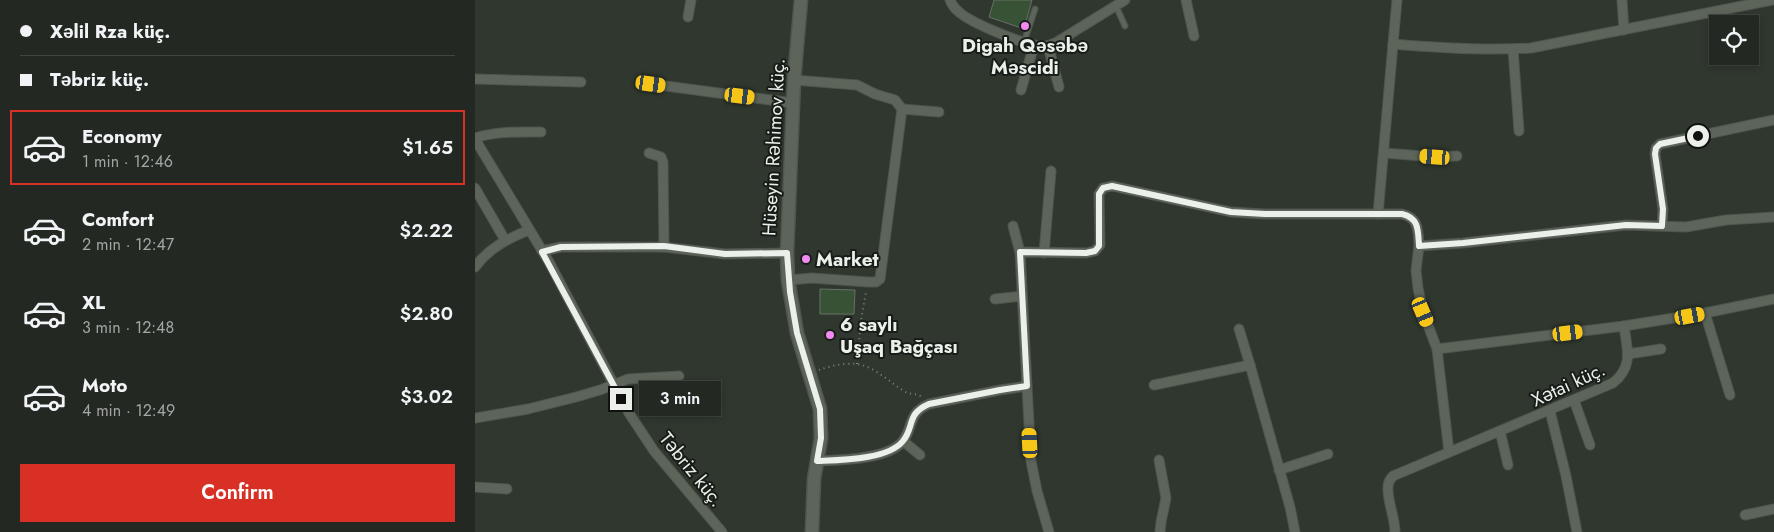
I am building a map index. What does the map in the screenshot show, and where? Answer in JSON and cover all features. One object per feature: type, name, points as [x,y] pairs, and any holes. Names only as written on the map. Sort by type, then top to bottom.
[{"type":"main road","name":"Hüseyin Rəhimov küç.","points":[[801,0],[794,80],[787,253],[788,280],[797,333],[821,416],[821,438],[812,503],[812,532]]},
{"type":"street","points":[[688,17],[691,0]]},
{"type":"street","points":[[950,0],[960,14],[971,20],[1024,42],[1048,46],[1125,0]]},
{"type":"street","points":[[1186,0],[1194,36]]},
{"type":"street","points":[[1379,214],[1397,0]]},
{"type":"street","points":[[1621,0],[1624,30]]},
{"type":"street","points":[[1393,44],[1445,48],[1531,48],[1772,0]]},
{"type":"street","points":[[1021,90],[1034,45]]},
{"type":"street","points":[[1048,46],[1059,86]]},
{"type":"street","points":[[1513,49],[1519,131]]},
{"type":"street","points":[[475,79],[581,82]]},
{"type":"street","points":[[788,280],[811,278],[876,282],[880,279],[902,109],[895,100],[875,94],[857,85],[794,80]]},
{"type":"street","points":[[651,84],[793,103]]},
{"type":"street","points":[[902,109],[939,112]]},
{"type":"street","points":[[1662,226],[1663,209],[1655,154],[1656,148],[1660,144],[1774,120]]},
{"type":"street","points":[[475,138],[501,132],[541,132]]},
{"type":"street","name":"Təbriz küç.","points":[[475,138],[542,252],[629,412],[654,451],[722,532]]},
{"type":"street","points":[[649,153],[661,157],[663,162],[664,246]]},
{"type":"street","points":[[1384,153],[1435,157],[1457,156]]},
{"type":"street","points":[[1044,253],[1051,171]]},
{"type":"street","points":[[1020,252],[1086,253],[1095,251],[1099,246],[1099,194],[1103,188],[1112,186],[1231,212],[1265,214],[1402,214],[1410,216],[1415,222],[1419,246],[1417,270],[1420,301],[1437,349],[1449,452]]},
{"type":"street","points":[[475,188],[505,240]]},
{"type":"street","points":[[1419,246],[1626,225],[1686,227],[1726,220],[1774,217]]},
{"type":"street","points":[[1013,226],[1020,252],[1031,461],[1037,491],[1049,532]]},
{"type":"street","points":[[475,267],[484,255],[505,240],[529,230]]},
{"type":"street","points":[[542,252],[561,247],[664,246],[725,254],[787,253]]},
{"type":"street","points":[[995,299],[1022,296]]},
{"type":"street","points":[[1437,349],[1623,326],[1705,313],[1774,299]]},
{"type":"street","points":[[1705,313],[1730,395]]},
{"type":"street","name":"Xətai küç.","points":[[1395,532],[1395,522],[1387,487],[1389,480],[1393,476],[1613,383],[1621,376],[1628,354],[1623,326]]},
{"type":"street","points":[[1239,330],[1250,364],[1295,532]]},
{"type":"street","points":[[1628,354],[1661,350]]},
{"type":"street","points":[[1154,385],[1250,364]]},
{"type":"street","points":[[475,418],[576,398],[614,386],[628,379],[679,376]]},
{"type":"street","points":[[817,461],[864,457],[896,448],[903,441],[919,408],[929,404],[1027,386]]},
{"type":"street","points":[[1574,400],[1589,445]]},
{"type":"street","points":[[1550,411],[1577,532]]},
{"type":"street","points":[[1501,431],[1507,465]]},
{"type":"street","points":[[903,441],[920,456]]},
{"type":"street","points":[[1279,470],[1328,454]]},
{"type":"street","points":[[1159,460],[1166,498],[1161,532]]},
{"type":"street","points":[[475,487],[507,489]]},
{"type":"street","points":[[1745,515],[1774,509]]},
{"type":"lane","points":[[1116,5],[1125,26]]},
{"type":"lane","points":[[1024,42],[1035,9]]},
{"type":"path","points":[[857,364],[867,282]]},
{"type":"path","points":[[809,373],[829,366],[857,364],[866,366],[908,393],[917,394],[929,404]]},
{"type":"building","points":[[994,0],[1032,0],[1024,29],[989,17]]},
{"type":"building","points":[[820,289],[855,290],[854,314],[820,314]]},
{"type":"place","name":"Digah Qəsəbə Məscidi","points":[[1025,26]]},
{"type":"place","name":"Market","points":[[806,259]]},
{"type":"place","name":"6 saylı Uşaq Bağçası","points":[[830,335]]},
{"type":"route","points":[[621,399],[542,252],[551,248],[561,247],[664,246],[725,254],[787,253],[788,280],[797,333],[820,409],[821,438],[817,461],[842,460],[864,457],[896,448],[903,441],[911,421],[919,408],[929,404],[1027,386],[1020,252],[1086,253],[1095,251],[1099,246],[1099,194],[1103,188],[1112,186],[1231,212],[1265,214],[1402,214],[1410,216],[1415,222],[1419,246],[1637,224],[1662,226],[1663,209],[1655,154],[1656,148],[1660,144],[1698,136]]}]
